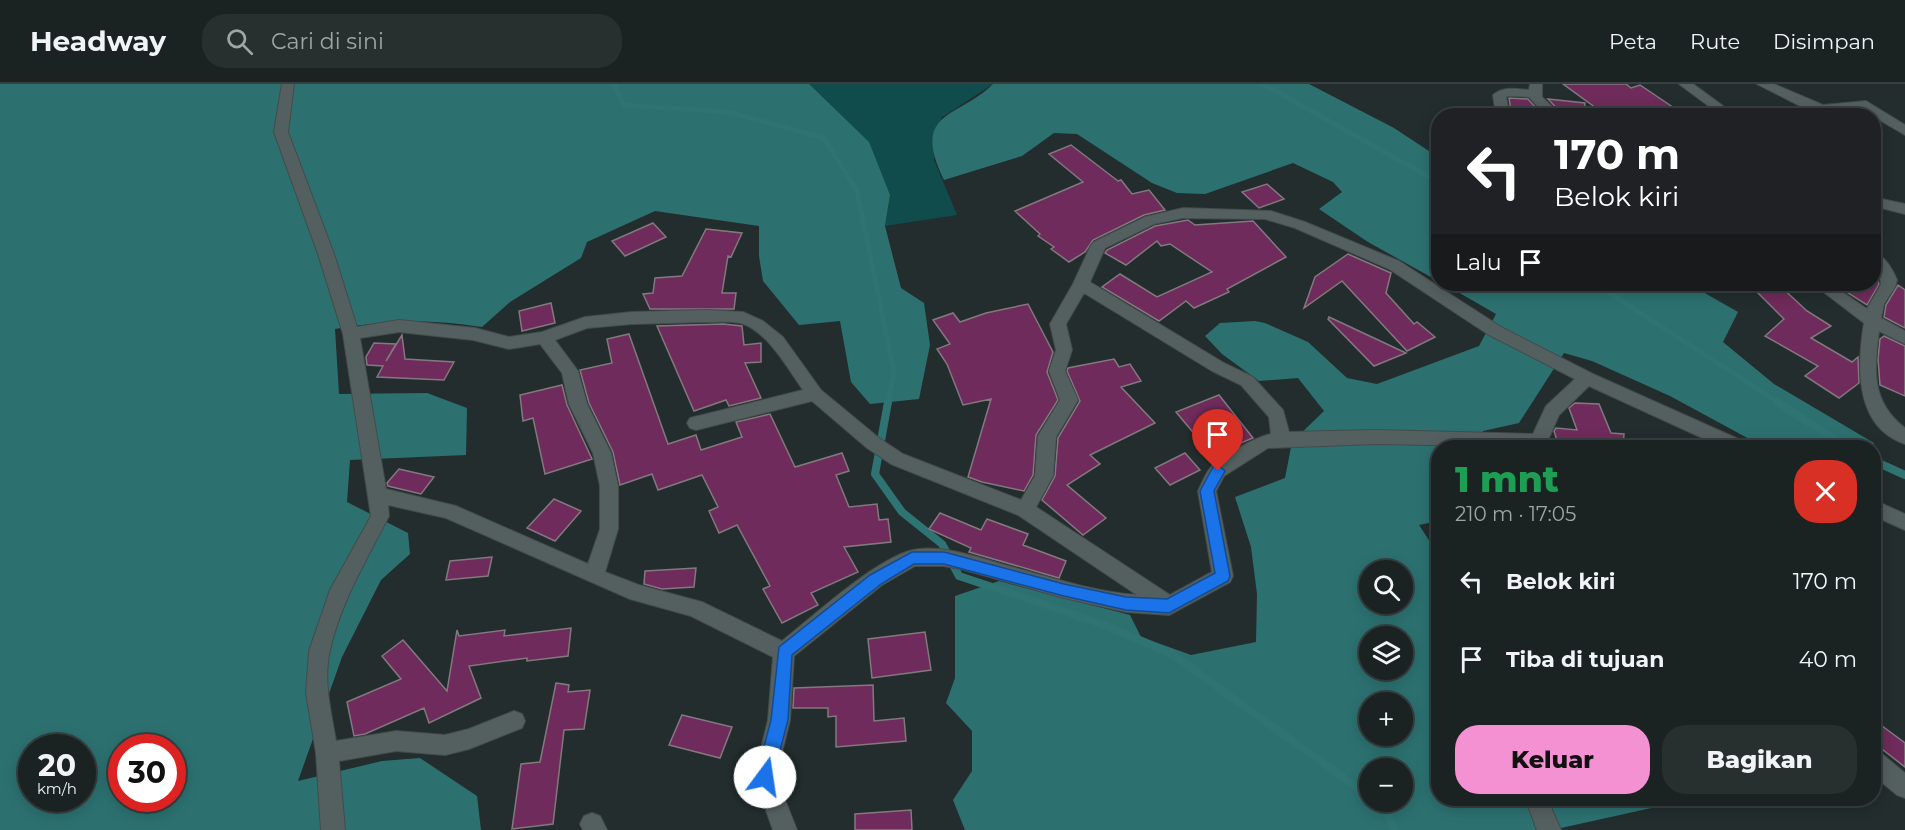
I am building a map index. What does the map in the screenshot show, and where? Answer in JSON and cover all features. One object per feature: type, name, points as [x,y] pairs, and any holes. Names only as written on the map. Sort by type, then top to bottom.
[{"type":"street","points":[[288,84],[281,132],[326,254],[351,334],[380,516],[340,590],[319,651],[316,693],[327,753],[333,830]]},
{"type":"street","points":[[1685,84],[1720,108]]},
{"type":"street","points":[[1763,84],[1819,108]]},
{"type":"street","points":[[1501,108],[1499,95],[1536,89],[1535,98],[1544,108]]},
{"type":"street","points":[[1831,108],[1861,104],[1868,108]]},
{"type":"street","points":[[1881,116],[1905,131]]},
{"type":"street","points":[[1881,204],[1905,209]]},
{"type":"street","points":[[1024,510],[1044,476],[1047,436],[1069,400],[1057,371],[1064,350],[1058,324],[1081,284],[1099,245],[1150,220],[1183,213],[1266,214],[1300,225],[1394,265],[1431,289]]},
{"type":"street","points":[[1881,267],[1888,276],[1889,284],[1885,293],[1877,300],[1869,345],[1872,400],[1881,415],[1895,430],[1905,436]]},
{"type":"street","points":[[1081,284],[1218,367],[1247,381],[1277,415],[1281,439]]},
{"type":"street","points":[[1434,291],[1495,331],[1587,378],[1724,440]]},
{"type":"street","points":[[1831,291],[1873,321],[1905,338]]},
{"type":"street","points":[[351,334],[399,326],[475,333],[488,339],[510,343],[543,338],[585,323],[632,318],[707,316],[743,318],[757,325],[777,341],[815,394],[873,443],[897,459],[1024,510],[1169,606]]},
{"type":"street","points":[[543,338],[570,371],[578,404],[602,453],[609,486],[609,529],[594,576]]},
{"type":"street","points":[[1539,440],[1552,411],[1587,378]]},
{"type":"street","points":[[696,423],[815,394]]},
{"type":"street","points":[[785,830],[765,777],[779,720],[784,652],[884,574],[912,558],[952,560],[1074,592],[1126,603],[1169,606],[1223,576],[1207,491],[1218,471],[1264,442],[1281,439],[1376,436],[1456,440]]},
{"type":"street","points":[[378,495],[449,511],[637,593],[695,608],[784,652]]},
{"type":"street","points":[[1881,511],[1905,522]]},
{"type":"street","points":[[327,753],[396,741],[445,745],[469,740],[514,721]]},
{"type":"street","points":[[1881,767],[1905,786]]},
{"type":"street","points":[[1539,806],[1549,830]]},
{"type":"shaded area","points":[[0,84],[809,84],[869,142],[890,195],[885,226],[901,288],[924,303],[930,345],[919,399],[870,404],[851,382],[840,321],[799,325],[763,281],[759,256],[759,226],[655,211],[587,242],[581,258],[510,302],[482,327],[408,322],[335,329],[339,394],[427,393],[467,408],[466,455],[350,460],[347,502],[408,533],[410,554],[381,580],[342,657],[298,781],[382,761],[420,758],[477,796],[481,830],[0,830]]},
{"type":"shaded area","points":[[809,84],[993,84],[941,118],[934,160],[957,215],[885,226],[890,195]]},
{"type":"shaded area","points":[[993,84],[1309,84],[1394,128],[1431,152],[1431,277],[1368,242],[1319,209],[1342,192],[1333,182],[1293,163],[1205,194],[1177,193],[1152,183],[1077,134],[1054,133],[1022,156],[944,180],[935,157],[932,140],[935,128],[953,111]]},
{"type":"shaded area","points":[[1456,291],[1701,291],[1738,312],[1723,342],[1774,384],[1869,440],[1751,440],[1670,396],[1592,361],[1564,353],[1519,423],[1483,431],[1481,440],[1431,440],[1431,522],[1419,525],[1431,543],[1431,806],[1656,807],[1552,830],[965,830],[953,800],[972,771],[972,731],[946,703],[955,678],[955,596],[999,581],[1130,615],[1141,637],[1191,655],[1256,642],[1257,594],[1251,547],[1235,497],[1285,478],[1292,442],[1324,411],[1298,378],[1259,381],[1222,354],[1205,336],[1220,323],[1255,321],[1265,323],[1308,342],[1347,378],[1377,384],[1479,346],[1496,314]]},
{"type":"building","points":[[1563,84],[1626,84],[1631,88],[1640,85],[1674,108],[1596,108]]},
{"type":"building","points":[[1509,98],[1528,99],[1536,108],[1511,108]]},
{"type":"building","points":[[1548,99],[1585,103],[1585,108],[1556,108]]},
{"type":"building","points":[[1071,145],[1118,181],[1121,180],[1132,194],[1149,190],[1165,210],[1144,215],[1093,240],[1085,252],[1069,262],[1051,249],[1054,247],[1038,236],[1040,234],[1015,211],[1083,182],[1049,154]]},
{"type":"building","points":[[1267,184],[1284,199],[1259,208],[1242,192]]},
{"type":"building","points":[[1188,220],[1195,225],[1253,221],[1286,257],[1227,289],[1229,292],[1194,308],[1186,301],[1159,321],[1102,287],[1120,274],[1157,297],[1212,272],[1170,244],[1161,246],[1157,241],[1126,265],[1105,253],[1155,226]]},
{"type":"building","points":[[653,223],[666,237],[625,256],[612,241]]},
{"type":"building","points":[[706,229],[742,233],[731,257],[728,256],[722,293],[736,293],[734,309],[650,309],[643,294],[653,293],[655,278],[682,276]]},
{"type":"building","points":[[1348,254],[1391,273],[1386,293],[1414,324],[1417,322],[1435,337],[1407,351],[1342,281],[1304,308],[1315,277]]},
{"type":"building","points":[[1898,285],[1905,290],[1905,328],[1884,317],[1886,305]]},
{"type":"building","points":[[1756,291],[1786,291],[1807,311],[1831,326],[1811,338],[1852,362],[1858,357],[1859,383],[1839,398],[1805,376],[1818,366],[1765,336],[1784,319]]},
{"type":"building","points":[[1845,291],[1875,291],[1867,305]]},
{"type":"building","points":[[551,303],[555,323],[522,331],[519,311]]},
{"type":"building","points":[[1028,304],[1053,352],[1047,372],[1058,400],[1036,435],[1033,475],[1024,491],[968,477],[991,399],[963,405],[947,364],[937,349],[950,344],[933,320],[953,313],[960,322],[986,313]]},
{"type":"building","points":[[1329,317],[1406,353],[1374,366],[1328,319]]},
{"type":"building","points":[[723,324],[742,326],[744,345],[761,343],[761,362],[745,363],[761,398],[729,406],[726,400],[694,411],[657,326]]},
{"type":"building","points":[[629,334],[668,444],[696,435],[701,450],[742,437],[736,422],[770,414],[795,467],[842,453],[849,471],[836,475],[849,507],[877,504],[879,520],[888,519],[891,542],[844,547],[858,572],[811,593],[818,605],[782,623],[763,589],[770,586],[737,525],[719,533],[709,511],[718,507],[702,475],[658,490],[652,474],[620,485],[613,452],[589,403],[580,370],[612,363],[607,339]]},
{"type":"building","points":[[402,335],[405,359],[454,362],[444,380],[377,377],[383,366],[367,365],[366,357],[374,343],[396,344],[386,361]]},
{"type":"building","points":[[1884,336],[1905,346],[1905,396],[1880,385],[1878,359],[1880,339]]},
{"type":"building","points":[[1114,359],[1119,367],[1130,364],[1141,381],[1121,387],[1155,423],[1090,455],[1100,464],[1067,485],[1106,518],[1083,535],[1042,500],[1055,476],[1058,438],[1080,401],[1067,371],[1068,368]]},
{"type":"building","points":[[562,385],[567,405],[592,459],[545,474],[533,418],[523,421],[520,395]]},
{"type":"building","points":[[1219,395],[1253,438],[1212,455],[1176,412]]},
{"type":"building","points":[[1575,403],[1599,404],[1611,433],[1624,434],[1624,440],[1557,440],[1554,431],[1556,428],[1577,430],[1569,408]]},
{"type":"building","points":[[1185,453],[1200,470],[1170,485],[1155,468]]},
{"type":"building","points":[[399,469],[434,477],[421,494],[388,486],[387,483]]},
{"type":"building","points":[[554,499],[581,511],[555,541],[527,528]]},
{"type":"building","points":[[940,513],[981,530],[987,519],[1028,534],[1023,545],[1066,561],[1059,578],[969,552],[971,548],[929,529]]},
{"type":"building","points":[[492,557],[488,576],[446,580],[450,561]]},
{"type":"building","points":[[696,568],[694,587],[662,589],[644,584],[645,571]]},
{"type":"building","points":[[571,628],[568,656],[527,661],[527,658],[469,666],[481,698],[429,723],[424,708],[365,734],[354,736],[347,702],[401,679],[382,656],[403,640],[447,691],[457,630],[459,636],[505,630],[504,636]]},
{"type":"building","points":[[925,632],[931,670],[872,678],[868,639]]},
{"type":"building","points":[[556,683],[569,685],[568,692],[590,690],[584,729],[564,730],[553,824],[512,829],[521,764],[540,762]]},
{"type":"building","points":[[873,685],[874,721],[904,718],[906,741],[836,747],[836,716],[828,717],[828,708],[793,708],[794,688]]},
{"type":"building","points":[[682,715],[732,727],[720,758],[669,745]]},
{"type":"building","points":[[1881,725],[1905,743],[1905,767],[1881,748]]},
{"type":"building","points":[[911,810],[912,830],[855,830],[855,814]]},
{"type":"waterway","points":[[614,84],[624,105],[728,112],[824,138],[857,191],[894,372],[888,403]]},
{"type":"waterway","points":[[1263,84],[1431,178]]},
{"type":"waterway","points":[[1607,291],[1779,403]]},
{"type":"waterway","points":[[888,402],[875,474],[902,512],[942,544],[959,576],[1102,624],[1172,654],[1359,789]]},
{"type":"waterway","points":[[1777,402],[1836,440]]},
{"type":"waterway","points":[[1881,464],[1905,475]]},
{"type":"waterway","points":[[1386,812],[1395,830]]},
{"type":"route","points":[[765,777],[779,720],[784,652],[875,579],[912,558],[944,558],[1064,590],[1126,603],[1169,606],[1223,576],[1207,491],[1218,471]]}]
